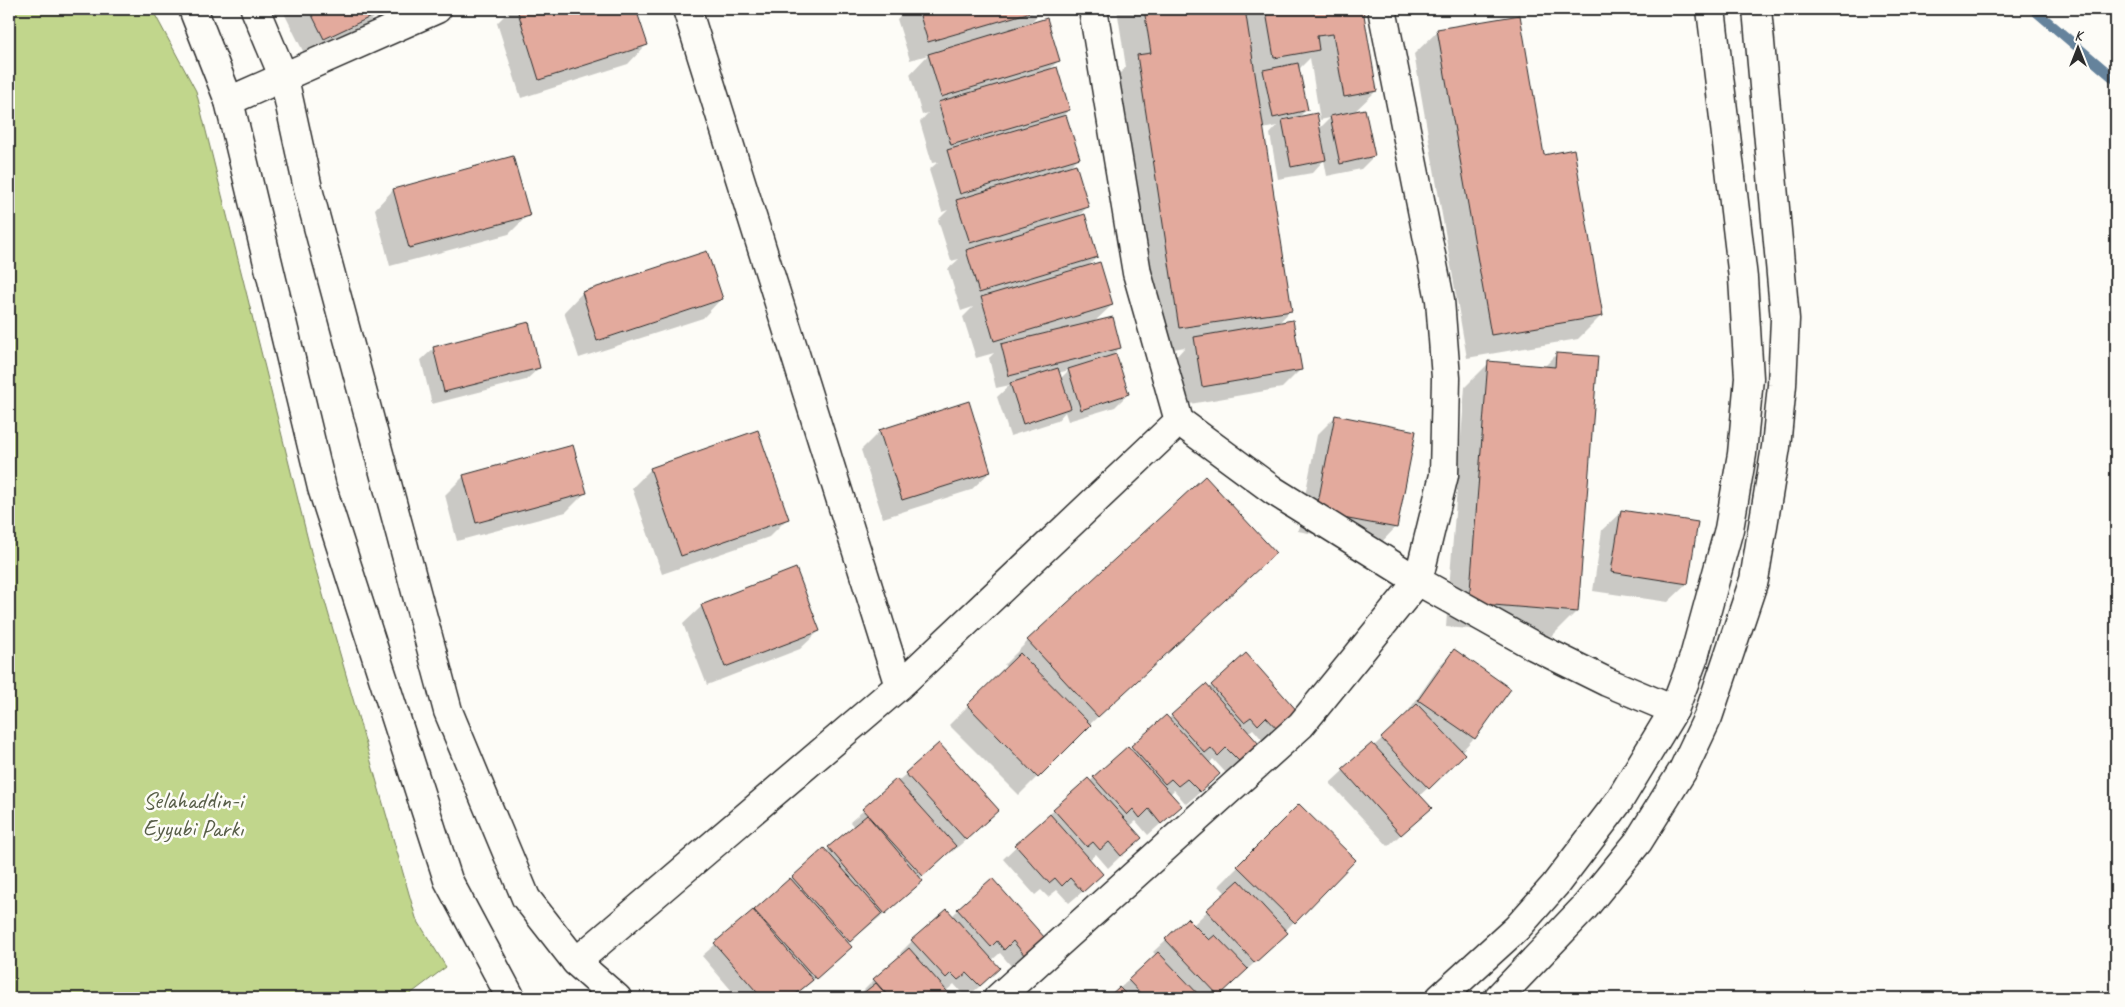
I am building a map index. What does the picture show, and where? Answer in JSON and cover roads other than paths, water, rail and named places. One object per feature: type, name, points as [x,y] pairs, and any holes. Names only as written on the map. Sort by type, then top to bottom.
[{"type":"street","points":[[194,9],[229,101],[322,488],[448,880],[511,998]]},
{"type":"street","points":[[255,9],[284,78],[309,193],[448,711],[526,898],[576,962],[617,998]]},
{"type":"street","points":[[229,101],[437,9]]},
{"type":"street","points":[[688,9],[899,686]]},
{"type":"street","points":[[1093,9],[1137,273],[1179,421],[1274,491],[1418,581],[1534,646],[1607,682],[1674,710]]},
{"type":"street","points":[[998,998],[1302,725],[1418,581],[1444,475],[1446,378],[1440,300],[1382,9]]},
{"type":"street","points":[[1440,998],[1517,928],[1555,885],[1619,801],[1674,710],[1694,657],[1729,529],[1742,454],[1749,378],[1743,278],[1711,9]]},
{"type":"street","points":[[1498,998],[1591,900],[1638,842],[1683,770],[1708,717],[1754,580],[1776,447],[1782,385],[1785,319],[1757,9]]},
{"type":"street","points":[[576,962],[899,686],[1179,421]]},
{"type":"waterway","points":[[2033,9],[2116,80]]},
{"type":"park label","name":"Selahaddin-i Eyyubi Parkı","points":[[193,814]]}]
